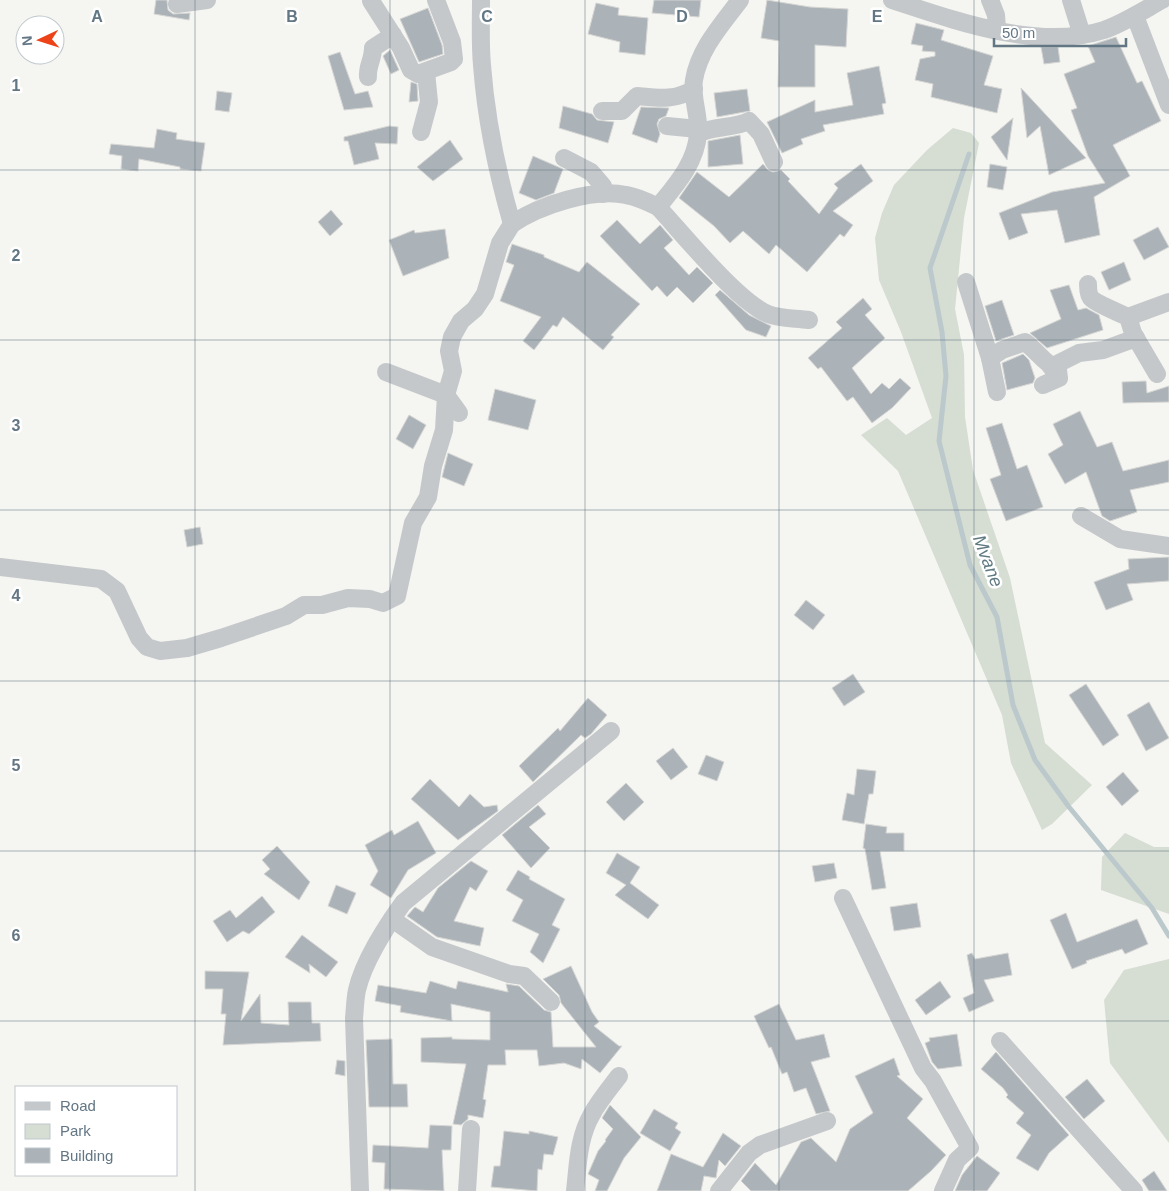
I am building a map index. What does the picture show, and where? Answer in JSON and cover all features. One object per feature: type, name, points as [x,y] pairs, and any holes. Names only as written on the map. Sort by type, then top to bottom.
[{"type":"street","points":[[177,4],[206,0]]},
{"type":"street","points":[[371,1],[411,70],[418,74],[451,62],[454,55],[452,42],[436,0]]},
{"type":"street","points":[[481,0],[481,64],[491,136],[501,187],[512,224]]},
{"type":"street","points":[[658,208],[683,175],[692,159],[698,132],[694,78],[714,33],[740,0]]},
{"type":"street","points":[[892,0],[997,29],[1008,34],[1045,37],[1082,36],[1106,29],[1162,0]]},
{"type":"street","points":[[990,0],[996,15],[997,29]]},
{"type":"street","points":[[1071,0],[1082,36]]},
{"type":"street","points":[[1134,16],[1169,105]]},
{"type":"street","points":[[368,77],[367,67],[373,57],[373,48],[392,35]]},
{"type":"street","points":[[421,132],[429,102],[426,72]]},
{"type":"street","points":[[602,111],[622,111],[637,96],[674,98],[694,89]]},
{"type":"street","points":[[668,126],[698,132],[738,127],[749,121],[761,134],[774,162]]},
{"type":"street","points":[[564,158],[591,172],[604,186],[602,194]]},
{"type":"street","points":[[0,567],[102,579],[117,591],[139,638],[147,647],[160,651],[187,648],[221,638],[286,616],[304,605],[322,605],[348,598],[370,599],[383,603],[397,596],[413,523],[428,497],[433,466],[444,430],[446,395],[453,371],[449,352],[452,337],[461,321],[475,309],[485,294],[500,243],[512,224],[530,212],[602,194],[624,194],[640,198],[658,208],[733,288],[757,308],[769,314],[809,320]]},
{"type":"street","points":[[966,282],[990,358],[997,392]]},
{"type":"street","points":[[1088,284],[1090,298],[1128,317],[1136,338],[1157,374]]},
{"type":"street","points":[[1128,317],[1169,302]]},
{"type":"street","points":[[1052,367],[1079,353],[1103,350],[1136,338]]},
{"type":"street","points":[[990,358],[1002,350],[1025,342],[1044,357],[1052,367],[1058,370],[1059,378],[1043,385]]},
{"type":"street","points":[[386,372],[446,395],[459,413]]},
{"type":"street","points":[[1081,516],[1120,539],[1169,546]]},
{"type":"street","points":[[360,1191],[354,1018],[356,992],[360,978],[392,919],[403,903],[611,731]]},
{"type":"street","points":[[843,898],[923,1068],[933,1081],[970,1148],[958,1160],[943,1191]]},
{"type":"street","points":[[392,919],[420,940],[440,950],[509,974],[524,976],[551,1002]]},
{"type":"street","points":[[1000,1041],[1134,1191]]},
{"type":"street","points":[[575,1191],[579,1151],[585,1129],[592,1114],[620,1076]]},
{"type":"street","points":[[719,1191],[749,1153],[760,1145],[827,1121]]},
{"type":"street","points":[[467,1191],[470,1129]]},
{"type":"green space","points":[[953,128],[971,133],[979,143],[964,218],[955,309],[964,355],[965,417],[973,470],[1010,578],[1045,743],[1092,785],[1052,824],[1042,830],[1011,763],[1002,715],[898,471],[861,435],[887,418],[906,435],[932,418],[901,332],[879,280],[875,238],[882,213],[894,185],[927,150]]},
{"type":"green space","points":[[1125,833],[1154,847],[1169,847],[1169,914],[1101,890],[1102,857]]},
{"type":"green space","points":[[1169,959],[1169,1143],[1110,1063],[1104,1000],[1124,970]]},
{"type":"building","points":[[156,0],[167,0],[168,10],[173,14],[190,13],[189,20],[154,14]]},
{"type":"building","points":[[654,0],[701,0],[699,17],[652,13]]},
{"type":"building","points":[[767,0],[810,7],[848,9],[846,47],[815,45],[815,87],[778,87],[779,41],[761,38]]},
{"type":"building","points":[[596,3],[619,8],[618,15],[648,18],[645,55],[619,52],[620,42],[588,34]]},
{"type":"building","points":[[428,8],[442,45],[443,54],[419,62],[400,19]]},
{"type":"building","points":[[916,23],[944,30],[941,40],[993,56],[984,85],[1002,89],[997,113],[931,97],[933,84],[915,80],[920,59],[935,56],[935,52],[922,51],[923,46],[911,44]]},
{"type":"building","points":[[1116,37],[1137,83],[1142,81],[1161,121],[1113,145],[1130,176],[1094,197],[1100,235],[1065,243],[1057,210],[1021,214],[1028,233],[1009,240],[999,213],[1052,192],[1105,183],[1088,156],[1071,110],[1077,108],[1064,74],[1095,62],[1088,46]]},
{"type":"building","points":[[1041,47],[1058,47],[1060,62],[1044,64]]},
{"type":"building","points":[[390,50],[399,70],[391,74],[383,56]]},
{"type":"building","points":[[340,52],[355,94],[368,91],[373,107],[344,110],[328,56]]},
{"type":"building","points":[[879,66],[886,103],[882,104],[884,114],[823,125],[825,131],[801,139],[803,144],[782,153],[767,122],[815,100],[815,112],[853,105],[847,73]]},
{"type":"building","points":[[411,82],[417,84],[418,101],[409,102]]},
{"type":"building","points":[[1021,88],[1086,158],[1049,175],[1040,126],[1027,138]]},
{"type":"building","points":[[747,89],[750,111],[717,117],[714,93]]},
{"type":"building","points":[[217,91],[232,93],[229,112],[215,110]]},
{"type":"building","points":[[563,106],[592,114],[597,120],[614,122],[608,143],[559,128]]},
{"type":"building","points":[[641,107],[669,108],[666,116],[659,119],[657,124],[660,134],[657,143],[632,134]]},
{"type":"building","points":[[1013,118],[1007,160],[991,137]]},
{"type":"building","points":[[389,126],[398,127],[397,144],[375,143],[379,159],[354,165],[348,141],[344,141],[344,137]]},
{"type":"building","points":[[157,129],[177,133],[176,139],[205,143],[201,171],[180,169],[180,167],[139,159],[138,171],[121,169],[122,156],[109,154],[111,144],[154,148]]},
{"type":"building","points":[[740,135],[743,164],[708,167],[708,141]]},
{"type":"building","points":[[450,140],[463,159],[433,181],[417,167]]},
{"type":"building","points":[[533,156],[563,169],[554,193],[536,200],[519,193]]},
{"type":"building","points":[[763,164],[768,170],[773,172],[781,170],[790,179],[788,181],[819,214],[838,188],[834,184],[861,164],[873,181],[833,211],[853,225],[844,237],[840,234],[807,272],[776,245],[769,254],[743,231],[730,243],[714,226],[679,198],[697,172],[729,197]]},
{"type":"building","points":[[990,164],[1007,167],[1003,190],[987,187]]},
{"type":"building","points":[[331,210],[343,224],[330,236],[318,222]]},
{"type":"building","points":[[617,220],[640,244],[660,225],[673,240],[664,248],[689,275],[697,267],[713,283],[693,303],[677,287],[667,297],[657,286],[652,291],[600,236]]},
{"type":"building","points":[[1158,227],[1169,247],[1144,260],[1133,240]]},
{"type":"building","points":[[445,229],[449,258],[403,276],[389,240],[414,230],[415,233]]},
{"type":"building","points":[[512,244],[544,255],[544,257],[579,272],[587,262],[640,304],[611,335],[614,337],[603,350],[563,317],[557,327],[553,325],[534,350],[523,341],[541,317],[500,301],[514,265],[506,262]]},
{"type":"building","points":[[1124,262],[1131,280],[1109,290],[1101,272]]},
{"type":"building","points":[[1069,285],[1078,310],[1086,308],[1099,315],[1103,330],[1047,348],[1030,333],[1061,319],[1050,290]]},
{"type":"building","points":[[720,290],[749,315],[771,326],[766,337],[746,330],[715,295]]},
{"type":"building","points":[[863,298],[872,309],[865,315],[885,338],[852,368],[871,394],[882,383],[889,389],[900,378],[911,388],[892,408],[872,423],[853,397],[847,401],[821,367],[818,369],[808,358],[842,328],[836,322]]},
{"type":"building","points":[[1002,300],[1014,335],[996,341],[985,306]]},
{"type":"building","points":[[1023,354],[1029,360],[1035,378],[1033,383],[1007,390],[1002,363]]},
{"type":"building","points":[[1146,381],[1147,393],[1169,386],[1169,402],[1123,403],[1122,382]]},
{"type":"building","points":[[495,389],[536,400],[528,430],[488,420]]},
{"type":"building","points":[[1080,411],[1097,447],[1112,442],[1123,471],[1169,460],[1169,482],[1130,490],[1137,512],[1110,521],[1102,516],[1086,472],[1065,484],[1048,454],[1063,445],[1053,424]]},
{"type":"building","points":[[409,415],[426,425],[413,449],[396,439]]},
{"type":"building","points":[[1002,423],[1017,469],[1027,465],[1043,507],[1006,521],[990,479],[1001,475],[986,428]]},
{"type":"building","points":[[448,453],[473,464],[464,486],[442,477]]},
{"type":"building","points":[[200,527],[203,544],[187,547],[184,530]]},
{"type":"building","points":[[1169,557],[1169,581],[1127,584],[1133,600],[1106,610],[1094,582],[1129,569],[1128,559]]},
{"type":"building","points":[[806,600],[825,615],[813,630],[794,615]]},
{"type":"building","points":[[853,674],[865,692],[844,706],[832,688]]},
{"type":"building","points":[[1086,684],[1119,735],[1103,746],[1069,695]]},
{"type":"building","points":[[588,698],[607,715],[591,734],[585,738],[581,735],[533,782],[519,766],[558,728],[560,731]]},
{"type":"building","points":[[1149,702],[1169,738],[1146,751],[1127,715]]},
{"type":"building","points":[[673,748],[688,767],[671,780],[656,761]]},
{"type":"building","points":[[706,755],[724,762],[717,781],[698,774]]},
{"type":"building","points":[[857,769],[876,771],[873,794],[869,794],[864,824],[842,820],[847,793],[854,795]]},
{"type":"building","points":[[1123,772],[1139,791],[1122,806],[1106,787]]},
{"type":"building","points":[[430,779],[459,807],[470,794],[484,807],[497,805],[498,811],[458,840],[411,799]]},
{"type":"building","points":[[626,783],[644,802],[624,821],[606,802]]},
{"type":"building","points":[[538,805],[546,814],[529,827],[550,848],[531,868],[502,835]]},
{"type":"building","points":[[418,821],[436,853],[408,870],[391,898],[370,885],[378,871],[365,845],[392,830],[394,835]]},
{"type":"building","points":[[866,824],[887,827],[886,833],[904,833],[904,851],[880,851],[886,888],[872,890],[865,849],[863,848]]},
{"type":"building","points":[[277,846],[310,882],[299,900],[264,874],[270,869],[262,860]]},
{"type":"building","points":[[617,853],[640,867],[630,883],[659,905],[648,919],[615,895],[626,885],[606,873]]},
{"type":"building","points":[[471,861],[488,871],[476,891],[470,887],[454,921],[484,928],[480,946],[437,937],[407,916],[415,907],[423,912],[438,888]]},
{"type":"building","points":[[834,863],[837,878],[815,882],[812,866]]},
{"type":"building","points":[[518,870],[530,877],[529,879],[565,899],[552,925],[560,929],[543,963],[530,952],[539,934],[512,921],[523,900],[506,890]]},
{"type":"building","points":[[336,885],[356,893],[347,914],[328,906]]},
{"type":"building","points":[[262,896],[275,912],[249,934],[243,931],[227,942],[213,921],[230,910],[236,918]]},
{"type":"building","points":[[917,903],[921,927],[894,931],[890,907]]},
{"type":"building","points":[[1066,913],[1077,942],[1137,919],[1148,944],[1125,954],[1122,949],[1086,961],[1087,963],[1072,969],[1050,920]]},
{"type":"building","points":[[302,935],[338,962],[326,977],[309,964],[310,973],[285,957]]},
{"type":"building","points":[[972,953],[975,959],[1008,953],[1012,975],[984,980],[994,1001],[969,1012],[963,998],[974,993],[967,955]]},
{"type":"building","points":[[571,966],[592,1012],[599,1022],[594,1026],[619,1046],[622,1046],[600,1073],[582,1059],[581,1069],[564,1063],[539,1066],[537,1050],[505,1050],[506,1065],[488,1065],[483,1099],[486,1100],[483,1118],[468,1115],[468,1119],[461,1125],[453,1124],[466,1064],[421,1062],[421,1038],[452,1037],[452,1039],[490,1040],[490,1012],[451,1004],[452,1021],[400,1012],[401,1006],[375,1001],[378,985],[426,993],[430,981],[456,989],[458,981],[508,992],[506,984],[519,986],[544,1010],[551,1012],[553,1047],[596,1047],[561,1003],[559,995],[543,979]]},
{"type":"building","points":[[205,971],[249,972],[241,1021],[260,994],[261,1023],[289,1025],[288,1002],[311,1002],[312,1023],[320,1023],[321,1041],[223,1045],[226,1014],[221,1014],[223,989],[205,989]]},
{"type":"building","points":[[940,981],[951,997],[926,1015],[915,1000]]},
{"type":"building","points":[[779,1004],[796,1040],[824,1034],[830,1057],[811,1062],[830,1111],[816,1114],[806,1088],[794,1092],[787,1072],[782,1074],[771,1047],[769,1048],[754,1016]]},
{"type":"building","points":[[957,1034],[962,1066],[938,1069],[932,1062],[925,1043],[930,1041],[929,1038]]},
{"type":"building","points":[[392,1039],[393,1084],[407,1084],[408,1107],[369,1107],[366,1040]]},
{"type":"building","points":[[996,1052],[1069,1135],[1049,1153],[1038,1171],[1016,1158],[1031,1135],[1016,1123],[1024,1113],[1006,1097],[1008,1095],[1003,1088],[981,1069]]},
{"type":"building","points":[[894,1058],[900,1075],[897,1076],[923,1099],[907,1118],[946,1155],[908,1191],[751,1191],[741,1181],[755,1163],[776,1185],[801,1142],[811,1138],[836,1162],[850,1129],[873,1113],[855,1076]]},
{"type":"building","points":[[337,1060],[345,1061],[345,1076],[335,1074]]},
{"type":"building","points":[[1087,1079],[1105,1101],[1084,1119],[1065,1097]]},
{"type":"building","points":[[610,1105],[641,1137],[624,1158],[607,1191],[595,1191],[599,1180],[588,1174],[598,1151],[613,1129],[602,1118]]},
{"type":"building","points":[[654,1109],[678,1123],[675,1128],[681,1132],[670,1151],[640,1133]]},
{"type":"building","points":[[430,1125],[452,1126],[451,1150],[442,1150],[444,1191],[384,1189],[385,1163],[372,1162],[373,1145],[428,1148]]},
{"type":"building","points":[[504,1131],[529,1134],[529,1131],[558,1137],[553,1155],[544,1154],[542,1170],[538,1169],[537,1191],[491,1187],[494,1166],[500,1166]]},
{"type":"building","points":[[723,1133],[741,1146],[725,1166],[719,1160],[716,1178],[704,1176],[701,1191],[657,1191],[671,1154],[703,1167]]},
{"type":"building","points":[[977,1156],[1000,1173],[987,1191],[955,1191],[962,1175]]},
{"type":"building","points":[[1154,1171],[1167,1191],[1149,1191],[1142,1180]]},
{"type":"waterway","name":"Mvane","points":[[969,154],[930,268],[942,332],[946,376],[939,441],[970,565],[997,617],[1013,705],[1035,760],[1069,807],[1152,908],[1169,936]]}]
